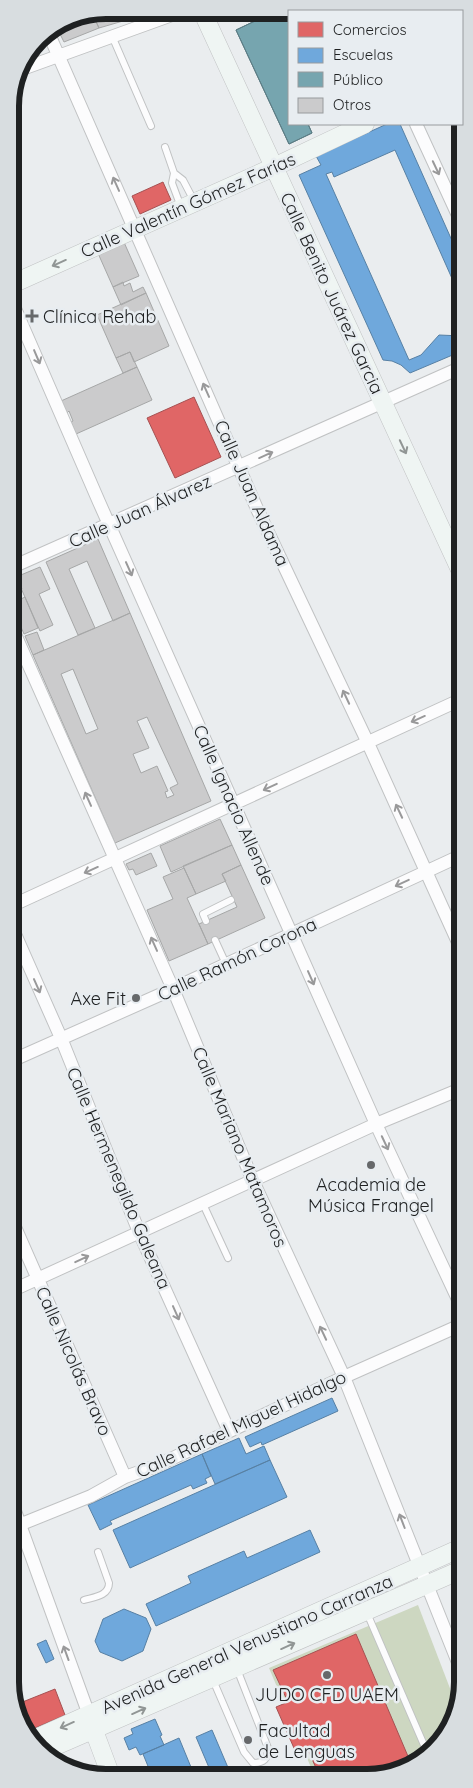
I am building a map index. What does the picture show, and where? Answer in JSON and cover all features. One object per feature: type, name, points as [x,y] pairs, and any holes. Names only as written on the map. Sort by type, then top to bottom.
[{"type":"main road","name":"Calle Benito Juárez Garcia","points":[[206,19],[454,557]]},
{"type":"main road","name":"Calle Valentín Gómez Farías","points":[[19,281],[274,167],[363,125]]},
{"type":"main road","name":"Avenida General Venustiano Carranza","points":[[49,1748],[91,1723],[454,1551]]},
{"type":"main road","name":"Avenida General Venustiano Carranza","points":[[39,1738],[91,1723],[213,1679],[454,1573]]},
{"type":"main road","points":[[91,1723],[108,1769]]},
{"type":"street","points":[[28,66],[158,19]]},
{"type":"street","name":"Calle Juan Aldama","points":[[51,38],[136,228],[239,467],[367,741],[454,933]]},
{"type":"street","points":[[416,125],[454,207]]},
{"type":"street","name":"Calle Ignacio Allende","points":[[19,318],[376,1124],[454,1291]]},
{"type":"street","name":"Calle Juan Álvarez","points":[[19,564],[454,371]]},
{"type":"street","name":"Calle Mariano Matamoros","points":[[19,643],[173,989],[253,1181],[344,1377],[454,1653]]},
{"type":"street","points":[[19,902],[115,860],[367,741],[454,703]]},
{"type":"street","name":"Calle Ramón Corona","points":[[19,1056],[173,989],[454,859]]},
{"type":"street","name":"Calle Hermenegildo Galeana","points":[[19,945],[61,1038],[139,1232],[229,1431]]},
{"type":"street","points":[[19,1287],[376,1124],[454,1091]]},
{"type":"street","name":"Calle Nicolás Bravo","points":[[19,1236],[125,1477]]},
{"type":"street","name":"Calle Rafael Miguel Hidalgo","points":[[19,1525],[91,1496],[125,1477],[156,1466],[344,1377],[454,1328]]},
{"type":"street","points":[[19,1525],[91,1723]]},
{"type":"lane","points":[[112,36],[151,126]]},
{"type":"lane","points":[[165,148],[174,173],[172,183],[188,205]]},
{"type":"lane","points":[[174,173],[183,180],[188,205]]},
{"type":"lane","points":[[206,921],[203,914],[231,900]]},
{"type":"lane","points":[[215,940],[226,964]]},
{"type":"lane","points":[[203,1204],[228,1258]]},
{"type":"lane","points":[[84,1600],[105,1594],[109,1589],[109,1583],[98,1552]]},
{"type":"lane","points":[[366,1612],[425,1747]]},
{"type":"lane","points":[[213,1679],[244,1752],[253,1762],[259,1763],[268,1756],[268,1748],[236,1668]]},
{"type":"green space","points":[[418,1605],[453,1695],[448,1715],[440,1731],[433,1740],[406,1760],[379,1769],[312,1769],[269,1668]]},
{"type":"building: Comercios","points":[[163,182],[171,200],[140,214],[132,196]]},
{"type":"building: Comercios","points":[[194,397],[221,457],[175,478],[147,418]]},
{"type":"building: Comercios","points":[[356,1634],[409,1758],[379,1769],[316,1769],[308,1750],[297,1755],[276,1707],[288,1702],[273,1670]]},
{"type":"building: Comercios","points":[[55,1689],[65,1715],[35,1728],[28,1720],[21,1702]]},
{"type":"building: Escuelas","points":[[385,125],[400,125],[454,245],[454,283],[395,150],[334,177],[332,172],[326,174],[409,360],[421,355],[439,335],[454,336],[454,354],[410,373],[401,365],[383,360],[299,175],[321,165],[316,156]]},
{"type":"building: Escuelas","points":[[332,1398],[338,1411],[262,1445],[261,1442],[250,1447],[245,1437]]},
{"type":"building: Escuelas","points":[[239,1438],[246,1454],[264,1446],[270,1460],[215,1484],[202,1454]]},
{"type":"building: Escuelas","points":[[202,1454],[211,1476],[205,1479],[207,1483],[193,1489],[191,1485],[110,1521],[112,1524],[100,1530],[88,1505]]},
{"type":"building: Escuelas","points":[[270,1460],[287,1497],[130,1568],[113,1530]]},
{"type":"building: Escuelas","points":[[310,1530],[320,1552],[156,1626],[146,1604],[191,1583],[188,1576],[244,1551],[247,1558]]},
{"type":"building: Escuelas","points":[[124,1609],[146,1618],[151,1629],[143,1651],[122,1661],[100,1652],[95,1641],[103,1619]]},
{"type":"building: Escuelas","points":[[46,1640],[54,1659],[46,1663],[37,1644]]},
{"type":"building: Escuelas","points":[[155,1719],[164,1745],[140,1755],[136,1747],[129,1750],[124,1738],[133,1734],[131,1729]]},
{"type":"building: Escuelas","points":[[212,1730],[229,1769],[210,1769],[196,1737]]},
{"type":"building: Escuelas","points":[[179,1738],[192,1769],[149,1769],[143,1754]]},
{"type":"building: Público","points":[[259,19],[288,19],[288,125],[308,125],[312,133],[289,144],[236,30]]},
{"type":"building: Público","points":[[259,19],[288,19],[288,125],[308,125],[312,133],[289,144],[236,30]]},
{"type":"building: Otros","points":[[95,19],[130,19],[99,28]]},
{"type":"building: Otros","points":[[95,19],[99,28],[64,42],[59,32],[78,23]]},
{"type":"building: Otros","points":[[123,240],[139,276],[113,287],[97,251]]},
{"type":"building: Otros","points":[[123,282],[124,286],[130,283],[133,292],[143,287],[146,293],[121,305],[113,287]]},
{"type":"building: Otros","points":[[146,293],[169,346],[134,362],[130,352],[116,358],[97,315]]},
{"type":"building: Otros","points":[[130,352],[137,367],[123,373],[116,358]]},
{"type":"building: Otros","points":[[137,367],[152,400],[76,434],[69,411],[67,413],[61,401]]},
{"type":"building: Otros","points":[[98,539],[130,613],[113,621],[87,561],[69,569],[95,628],[78,635],[46,562]]},
{"type":"building: Otros","points":[[40,567],[50,589],[39,594],[53,625],[40,631],[19,584],[19,576]]},
{"type":"building: Otros","points":[[25,597],[38,628],[24,634],[19,622],[19,600]]},
{"type":"building: Otros","points":[[130,613],[211,801],[115,843],[33,655]],"holes":[[[73,669],[98,729],[86,734],[61,674]],[[147,717],[178,784],[170,788],[174,795],[167,798],[165,792],[168,791],[157,766],[141,773],[133,754],[149,748],[137,721]]]},
{"type":"building: Otros","points":[[37,632],[44,650],[33,655],[25,636]]},
{"type":"building: Otros","points":[[220,819],[232,845],[171,872],[160,846]]},
{"type":"building: Otros","points":[[232,845],[241,865],[222,874],[226,881],[196,894],[183,866]]},
{"type":"building: Otros","points":[[151,853],[157,866],[136,875],[133,869],[129,870],[126,864]]},
{"type":"building: Otros","points":[[241,865],[265,918],[208,944],[199,924],[237,907],[222,874]]},
{"type":"building: Otros","points":[[184,868],[196,894],[187,898],[208,944],[169,961],[147,910],[173,899],[163,877]]},
{"type":"place","name":"Clínica Rehab","points":[[32,316]]},
{"type":"place","name":"Axe Fit","points":[[136,998]]},
{"type":"place","name":"Academia de Música Frangel","points":[[371,1165]]},
{"type":"place","name":"JUDO CFD UAEM","points":[[327,1675]]},
{"type":"place","name":"Facultad de Lenguas","points":[[248,1740]]}]
